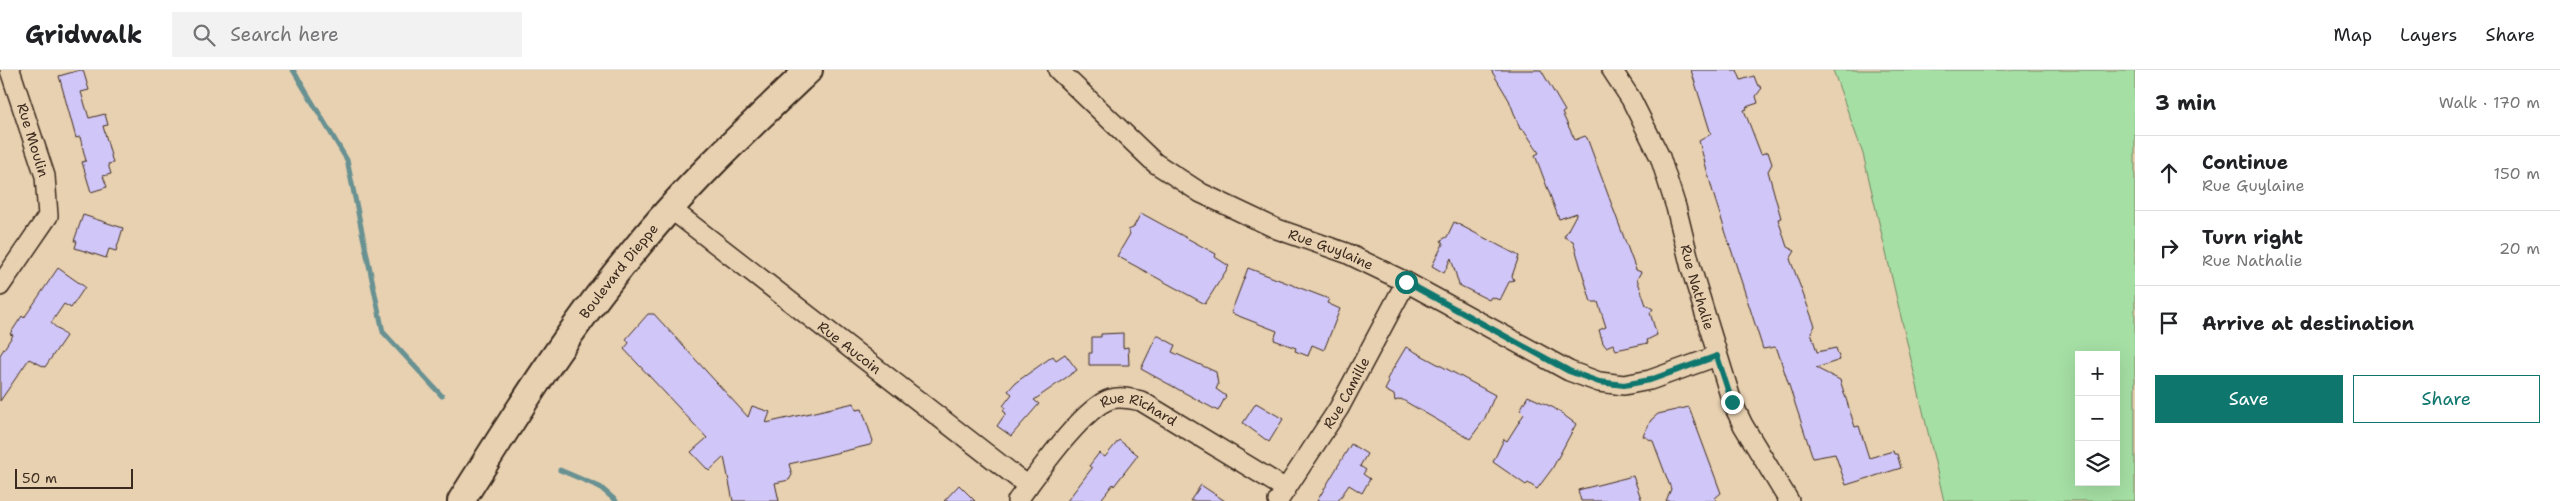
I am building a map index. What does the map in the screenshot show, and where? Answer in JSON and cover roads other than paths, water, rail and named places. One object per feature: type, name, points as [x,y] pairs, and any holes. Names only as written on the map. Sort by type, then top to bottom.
[{"type":"main road","name":"Boulevard Dieppe","points":[[462,501],[569,334],[633,251],[754,121],[809,70]]},
{"type":"street","name":"Rue Guylaine","points":[[1058,70],[1155,163],[1201,193],[1277,229],[1346,253],[1406,282],[1569,371],[1599,382],[1624,385],[1650,380],[1717,356]]},
{"type":"street","name":"Rue Nathalie","points":[[1612,70],[1631,99],[1660,157],[1717,356],[1737,414],[1789,501]]},
{"type":"street","name":"Rue Moulin","points":[[0,286],[48,216],[46,176],[9,82]]},
{"type":"street","name":"Rue Aucoin","points":[[671,209],[1022,494]]},
{"type":"street","name":"Rue Camille","points":[[1282,495],[1339,408],[1406,282]]},
{"type":"street","name":"Rue Richard","points":[[1022,494],[1095,407],[1110,399],[1124,398],[1141,400],[1282,495]]},
{"type":"waterway","points":[[293,70],[347,160],[383,332],[442,396]]},
{"type":"waterway","points":[[560,470],[600,487],[616,501]]}]
